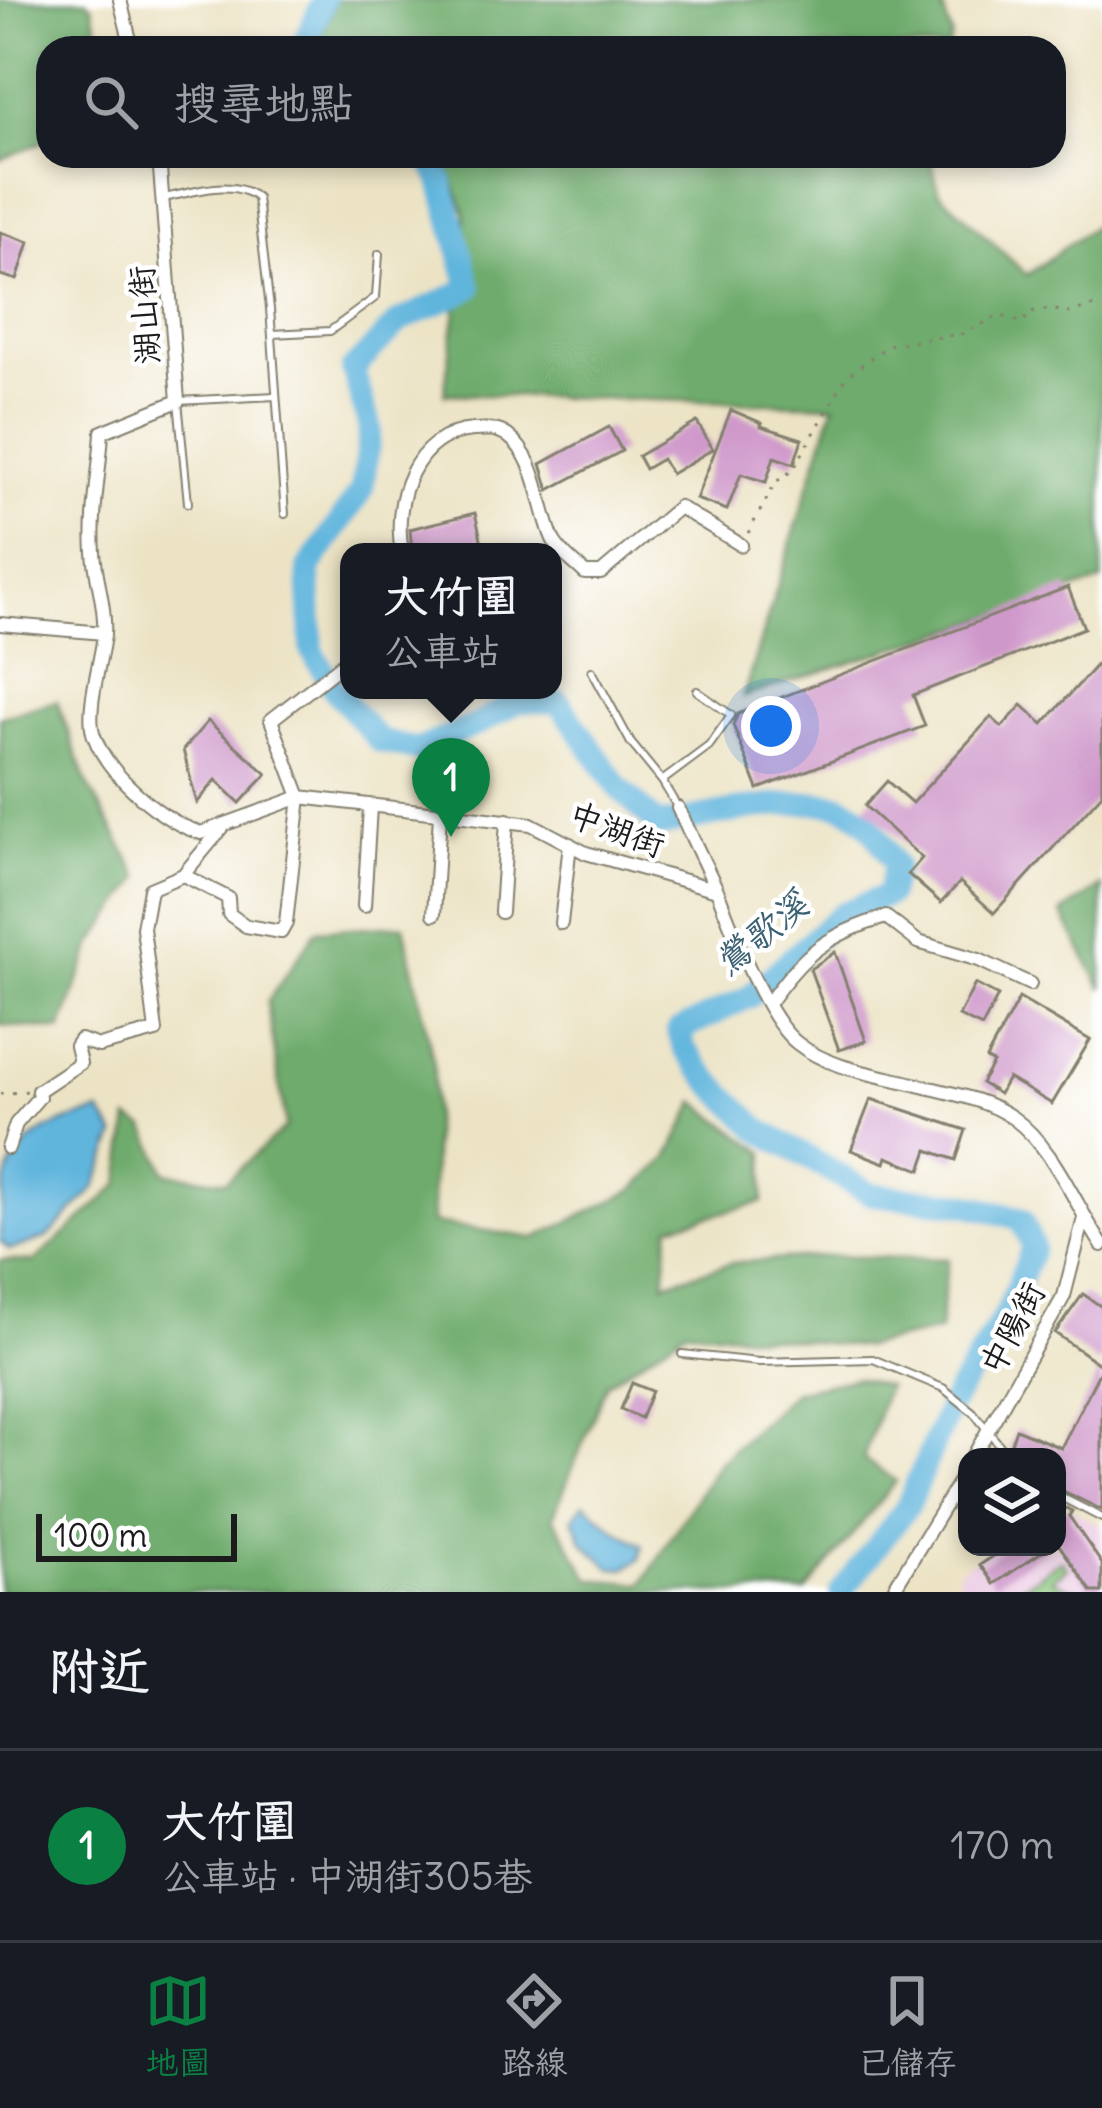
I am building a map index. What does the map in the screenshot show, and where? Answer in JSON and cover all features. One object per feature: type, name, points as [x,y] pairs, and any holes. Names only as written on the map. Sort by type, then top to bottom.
[{"type":"street","points":[[120,0],[129,36]]},
{"type":"street","name":"湖山街","points":[[104,633],[103,592],[94,553],[102,432],[178,401],[160,168]]},
{"type":"street","points":[[402,543],[403,497],[418,460],[433,442],[462,431],[491,429],[506,434],[518,446],[535,479],[555,543]]},
{"type":"street","points":[[562,550],[585,573],[601,573],[679,507],[741,545]]},
{"type":"street","points":[[0,624],[104,633],[92,732],[123,782],[188,829],[201,833],[300,796]]},
{"type":"street","points":[[183,875],[228,898],[229,914],[246,926],[281,932],[286,923],[300,796],[272,720],[340,666]]},
{"type":"street","name":"中湖街","points":[[300,796],[531,824],[586,853],[717,890]]},
{"type":"street","points":[[364,906],[370,807]]},
{"type":"street","points":[[677,808],[766,999],[799,1045],[831,1062],[976,1101],[1011,1117],[1031,1135],[1102,1245]]},
{"type":"street","points":[[434,914],[440,814]]},
{"type":"street","points":[[501,911],[507,820]]},
{"type":"street","points":[[8,1148],[16,1124],[39,1097],[38,1091],[80,1063],[76,1046],[80,1040],[99,1046],[157,1031],[143,928],[150,889],[183,875],[224,826]]},
{"type":"street","points":[[561,923],[570,844]]},
{"type":"street","points":[[766,999],[822,943],[851,927],[886,917],[918,942],[979,960],[1030,983]]},
{"type":"street","name":"中陽街","points":[[978,1448],[1064,1296],[1084,1218]]},
{"type":"street","points":[[892,1592],[958,1484]]},
{"type":"lane","points":[[162,198],[218,188],[246,188],[257,198],[285,514]]},
{"type":"lane","points":[[272,334],[330,331],[376,297],[379,254]]},
{"type":"lane","points":[[188,502],[178,401],[277,396]]},
{"type":"lane","points":[[592,670],[631,743],[677,808]]},
{"type":"lane","points":[[662,781],[709,746],[731,716],[697,691]]},
{"type":"lane","points":[[682,1354],[759,1362],[873,1359],[943,1388],[973,1412],[1002,1448]]},
{"type":"lane","points":[[1066,1500],[1102,1518]]},
{"type":"path","points":[[741,545],[776,482],[793,470],[848,376],[888,345],[966,333],[999,315],[1023,323],[1029,312],[1070,313],[1102,304]]},
{"type":"path","points":[[0,1094],[38,1091]]},
{"type":"shaded area","points":[[1066,1507],[1102,1526],[1102,1592],[955,1592],[959,1570],[980,1556],[1066,1556]]},
{"type":"green space","points":[[0,0],[86,0],[92,5],[99,36],[36,36],[36,144],[0,160]]},
{"type":"green space","points":[[337,0],[940,0],[952,36],[319,36]]},
{"type":"green space","points":[[448,168],[933,168],[939,192],[1027,275],[1102,220],[1102,581],[743,697],[834,405],[444,394],[464,255],[465,213]]},
{"type":"green space","points":[[57,701],[87,783],[140,878],[93,943],[61,1030],[0,1025],[0,717]]},
{"type":"green space","points":[[1102,886],[1102,989],[1062,913]]},
{"type":"green space","points":[[404,925],[434,1065],[432,1223],[535,1238],[632,1191],[668,1158],[696,1102],[765,1153],[763,1202],[670,1226],[664,1283],[731,1263],[827,1256],[948,1259],[939,1331],[864,1347],[688,1329],[607,1383],[553,1517],[590,1579],[642,1584],[718,1463],[795,1391],[856,1378],[887,1386],[863,1459],[896,1481],[806,1592],[0,1592],[0,1260],[34,1262],[120,1184],[129,1119],[146,1128],[166,1173],[226,1181],[286,1127],[267,1002],[317,930]]},
{"type":"green space","points":[[1061,1560],[1067,1568],[1052,1580],[1078,1592],[1014,1592]]},
{"type":"water","points":[[101,1112],[116,1136],[95,1188],[48,1237],[10,1250],[0,1241],[1,1213],[4,1189],[19,1152],[50,1128]]},
{"type":"water","points":[[584,1503],[617,1531],[643,1545],[640,1559],[625,1569],[611,1568],[583,1542],[573,1518]]},
{"type":"building","points":[[0,232],[29,242],[17,280],[0,275]]},
{"type":"building","points":[[731,410],[802,439],[794,464],[774,457],[766,482],[741,474],[727,510],[696,499]]},
{"type":"building","points":[[697,422],[713,449],[671,474],[662,459],[645,469],[638,456]]},
{"type":"building","points":[[609,427],[622,451],[549,490],[541,464]]},
{"type":"building","points":[[475,513],[482,543],[411,543],[410,529]]},
{"type":"building","points":[[1068,587],[1084,628],[913,695],[925,726],[758,789],[733,725],[738,714]]},
{"type":"building","points":[[1102,659],[1102,794],[994,913],[960,882],[941,903],[908,874],[922,858],[865,806],[887,781],[912,803],[991,717],[1002,727],[1022,705],[1043,724]]},
{"type":"building","points":[[208,721],[267,774],[240,803],[216,780],[197,803],[183,750]]},
{"type":"building","points":[[835,952],[866,1041],[839,1050],[810,969]]},
{"type":"building","points":[[975,984],[998,996],[982,1027],[959,1016]]},
{"type":"building","points":[[1019,998],[1090,1040],[1052,1104],[1008,1078],[999,1094],[981,1083],[993,1063],[986,1059]]},
{"type":"building","points":[[871,1099],[966,1130],[956,1160],[928,1150],[921,1170],[851,1150]]},
{"type":"building","points":[[1083,1294],[1102,1307],[1102,1366],[1055,1333]]},
{"type":"building","points":[[1102,1367],[1102,1510],[1066,1492],[1066,1448],[1061,1448]]},
{"type":"building","points":[[632,1383],[652,1391],[641,1418],[621,1409]]},
{"type":"building","points":[[1016,1429],[1061,1448],[1011,1448]]},
{"type":"building","points":[[1066,1508],[1102,1564],[1102,1592],[1092,1592],[1066,1555]]},
{"type":"building","points":[[994,1556],[1036,1556],[994,1584],[980,1565]]},
{"type":"waterway","name":"鶯歌溪","points":[[308,36],[324,0]]},
{"type":"waterway","name":"鶯歌溪","points":[[340,696],[312,650],[309,568],[362,490],[370,429],[353,369],[400,321],[470,288],[435,168]]},
{"type":"waterway","name":"鶯歌溪","points":[[343,699],[379,741],[418,750],[518,701],[559,702],[619,788],[659,826],[784,805],[832,804],[862,819],[895,865],[888,895],[841,914],[749,997],[678,1031],[685,1050],[712,1083],[760,1130],[871,1194],[965,1204],[1021,1219],[1033,1247],[1008,1310],[951,1403],[907,1507],[841,1592]]},
{"type":"place","name":"大竹圍","points":[[451,837]]}]
